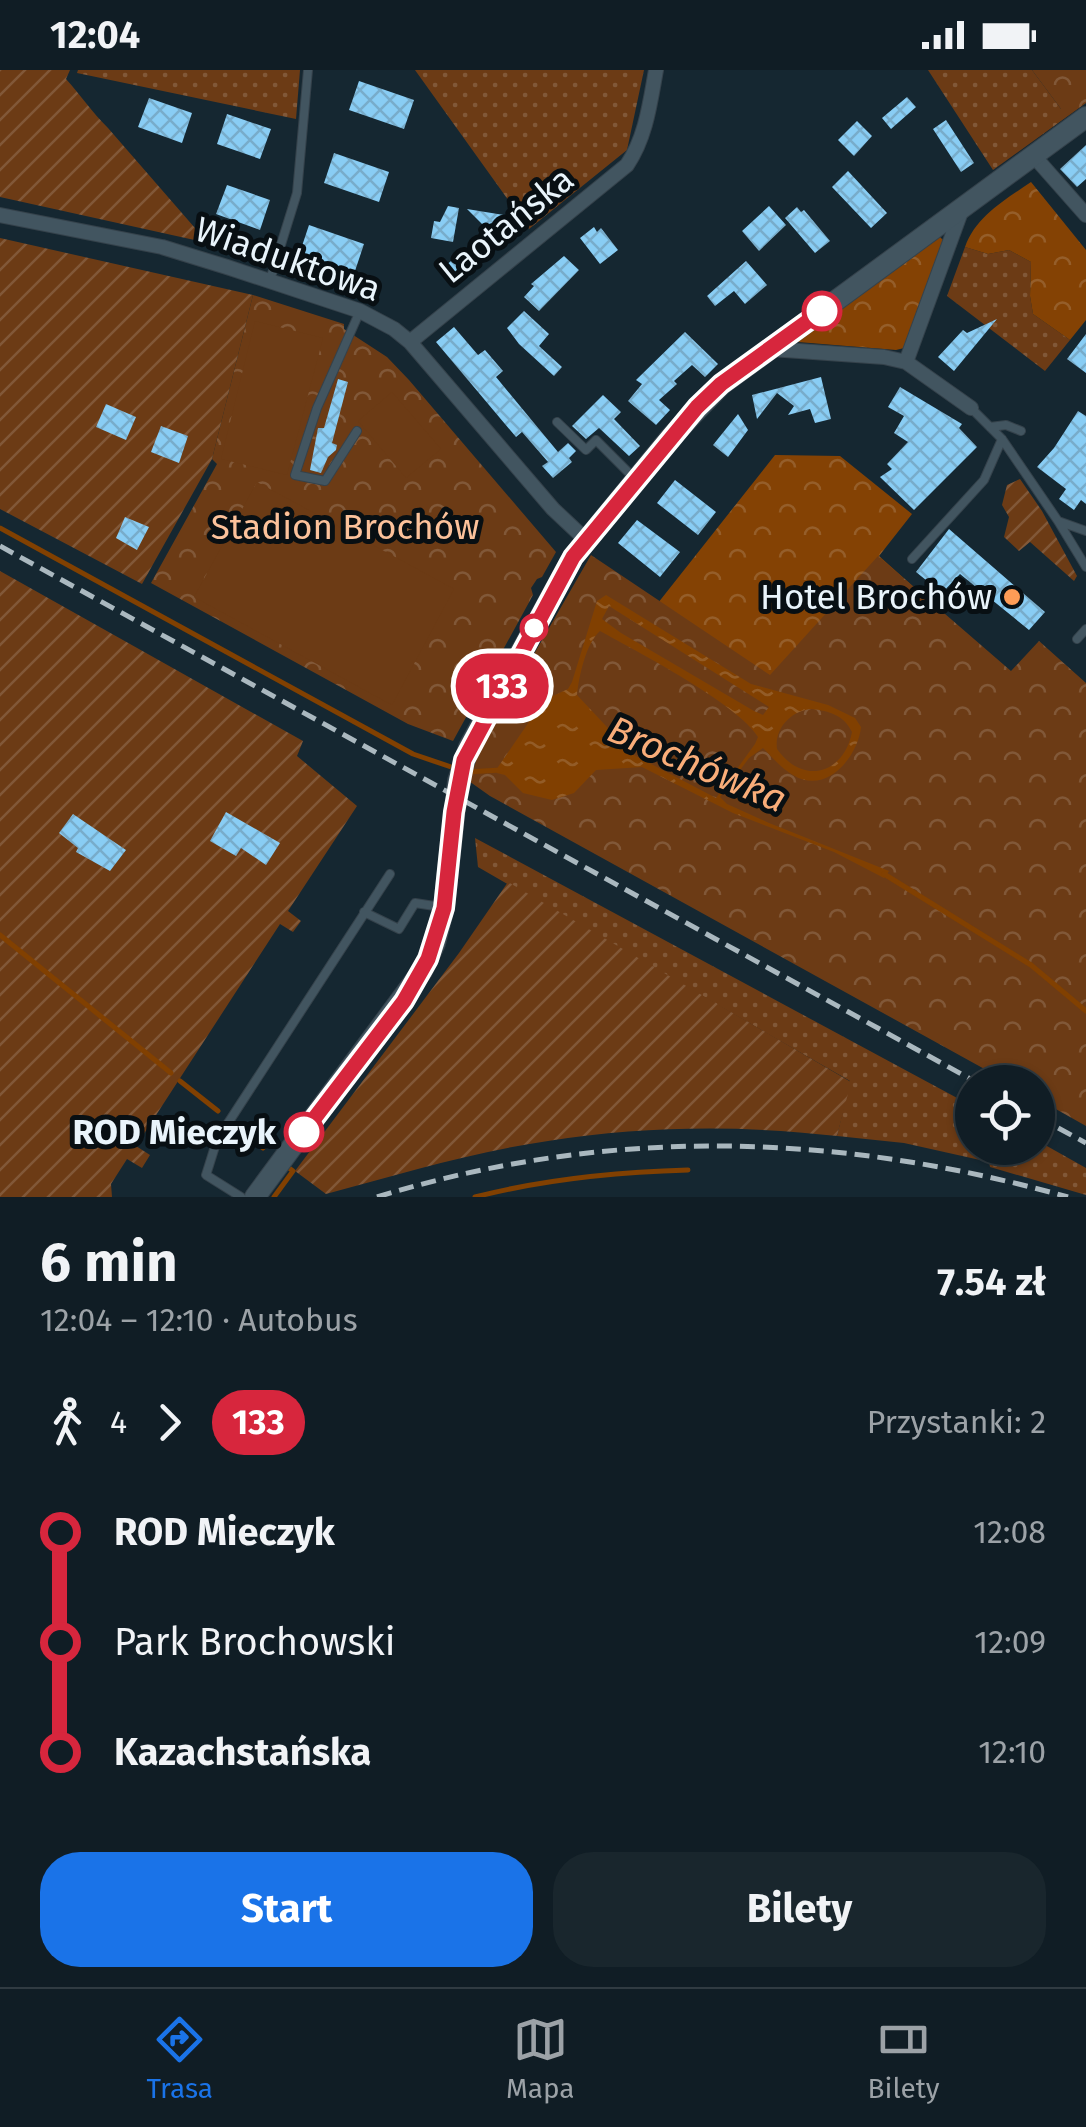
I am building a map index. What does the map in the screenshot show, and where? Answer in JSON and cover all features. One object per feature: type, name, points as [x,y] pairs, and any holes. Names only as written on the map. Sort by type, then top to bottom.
[{"type":"street","name":"Laotańska","points":[[410,342],[627,165],[636,151],[656,70]]},
{"type":"street","points":[[255,1197],[404,1001],[436,943],[464,760],[557,584],[586,540],[697,407],[721,384],[1086,117]]},
{"type":"street","points":[[1033,155],[1086,216]]},
{"type":"street","points":[[906,362],[962,208]]},
{"type":"street","name":"Wiaduktowa","points":[[0,215],[162,247],[360,311],[394,329],[410,342],[541,496],[586,540]]},
{"type":"street","points":[[770,349],[906,362],[970,408]]},
{"type":"lane","points":[[270,280],[298,187],[308,70]]},
{"type":"lane","points":[[357,431],[325,481],[294,475],[317,408],[360,311]]},
{"type":"lane","points":[[970,408],[1002,439],[1086,568]]},
{"type":"lane","points":[[557,422],[586,450],[596,440],[636,480]]},
{"type":"lane","points":[[990,427],[1006,425],[1021,431]]},
{"type":"lane","points":[[912,559],[984,480],[1002,439]]},
{"type":"lane","points":[[1058,521],[1086,529]]},
{"type":"lane","points":[[1077,639],[1086,629]]},
{"type":"lane","points":[[241,1197],[206,1174],[217,1140],[390,874]]},
{"type":"lane","points":[[364,912],[400,929],[415,903],[444,908]]},
{"type":"green space","points":[[0,70],[70,70],[66,79],[208,243],[0,197]]},
{"type":"green space","points":[[300,70],[296,119],[77,73]]},
{"type":"green space","points":[[415,70],[644,70],[627,150],[529,229]]},
{"type":"green space","points":[[928,70],[1032,70],[1061,109],[1061,121],[993,170]]},
{"type":"green space","points":[[1032,70],[1086,70],[1086,103],[1061,121],[1061,109]]},
{"type":"green space","points":[[1031,182],[1086,250],[1086,320],[1070,340],[1033,314],[1031,262],[1009,250],[988,254],[965,247],[984,218]]},
{"type":"green space","points":[[938,235],[944,241],[904,348],[798,342],[798,339]]},
{"type":"green space","points":[[0,238],[253,295],[212,459],[142,584],[0,509]]},
{"type":"green space","points":[[965,247],[988,254],[1009,250],[1031,262],[1033,314],[1070,340],[1045,371],[947,296]]},
{"type":"green space","name":"Stadion Brochów","points":[[253,295],[344,324],[344,329],[387,357],[556,552],[531,588],[533,595],[453,741],[408,724],[151,583],[217,464],[212,459]]},
{"type":"green space","points":[[255,321],[323,338],[287,475],[221,459]]},
{"type":"green space","points":[[392,392],[441,449],[406,478],[358,421]]},
{"type":"green space","points":[[775,455],[840,456],[912,514],[879,556],[916,589],[770,676],[658,603]]},
{"type":"green space","points":[[1020,479],[1077,576],[1074,581],[1030,542],[1019,551],[1004,537],[1009,517],[1002,505],[1007,485]]},
{"type":"green space","points":[[257,482],[454,589],[392,705],[194,597]]},
{"type":"green space","points":[[591,555],[770,675],[878,556],[1011,671],[1039,641],[1086,683],[1086,1126],[1055,1109],[1055,1065],[977,1065],[490,796],[466,779],[469,767]]},
{"type":"green space","points":[[0,571],[303,741],[297,756],[357,806],[288,911],[301,921],[293,932],[280,924],[136,1146],[150,1155],[142,1168],[127,1159],[111,1184],[112,1197],[0,1197]]},
{"type":"green space","points":[[475,838],[955,1097],[955,1154],[904,1143],[837,1136],[850,1081],[478,867]]},
{"type":"green space","points":[[508,882],[851,1082],[837,1136],[692,1129],[584,1136],[464,1157],[326,1194],[295,1171]]},
{"type":"green space","points":[[1055,1151],[1086,1168],[1086,1195],[990,1167],[1055,1165]]},
{"type":"water","points":[[606,595],[751,684],[828,705],[855,718],[861,727],[854,750],[829,777],[806,780],[793,775],[763,748],[749,758],[720,797],[769,823],[889,871],[884,878],[834,852],[733,813],[642,767],[596,770],[574,793],[552,800],[523,793],[505,775],[497,773],[544,700],[568,689],[597,601]],"holes":[[[609,606],[769,707],[763,715],[754,711],[621,633],[602,619]],[[600,631],[730,709],[758,737],[716,798],[634,755],[633,749],[621,742],[577,695],[591,643]],[[805,710],[835,715],[852,732],[841,758],[832,766],[810,771],[799,768],[777,749],[781,727]]]},
{"type":"building","points":[[359,81],[414,100],[404,129],[349,110]]},
{"type":"building","points":[[907,97],[916,107],[891,129],[882,118]]},
{"type":"building","points":[[149,98],[192,113],[182,143],[138,127]]},
{"type":"building","points":[[227,114],[271,129],[260,159],[217,144]]},
{"type":"building","points":[[946,120],[974,163],[961,172],[933,129]]},
{"type":"building","points":[[857,121],[872,136],[854,156],[838,140]]},
{"type":"building","points":[[1086,145],[1086,179],[1077,187],[1060,169]]},
{"type":"building","points":[[334,153],[389,172],[379,202],[324,183]]},
{"type":"building","points":[[848,171],[887,213],[871,228],[832,187]]},
{"type":"building","points":[[227,185],[270,200],[260,230],[216,214]]},
{"type":"building","points":[[448,206],[459,208],[453,242],[431,238],[434,221],[440,222]]},
{"type":"building","points":[[769,206],[786,225],[759,251],[742,231]]},
{"type":"building","points":[[797,207],[830,241],[815,253],[785,218]]},
{"type":"building","points":[[467,209],[510,216],[492,234]]},
{"type":"building","points":[[309,225],[364,244],[354,274],[299,255]]},
{"type":"building","points":[[594,227],[597,232],[601,228],[618,250],[600,264],[580,238]]},
{"type":"building","points":[[465,249],[478,265],[457,282],[444,267]]},
{"type":"building","points":[[564,256],[579,270],[539,311],[524,297],[534,286],[531,284]]},
{"type":"building","points":[[746,261],[767,285],[745,304],[734,291],[715,306],[707,296]]},
{"type":"building","points":[[524,311],[549,334],[539,346],[562,367],[554,376],[507,328]]},
{"type":"building","points":[[997,319],[954,371],[938,357],[963,330],[967,333]]},
{"type":"building","points":[[454,327],[478,355],[485,350],[503,371],[496,377],[558,452],[568,443],[576,451],[569,458],[572,462],[553,478],[542,466],[548,462],[522,432],[516,437],[436,342]]},
{"type":"building","points":[[685,332],[718,364],[705,377],[692,365],[674,381],[677,384],[659,400],[670,410],[656,425],[628,401],[642,384],[636,380]]},
{"type":"building","points":[[1086,334],[1086,373],[1067,359]]},
{"type":"building","points":[[821,377],[831,419],[815,423],[810,409],[788,415],[794,406],[777,393],[757,419],[752,395]]},
{"type":"building","points":[[338,379],[348,382],[332,443],[337,445],[321,473],[310,470],[318,428],[324,428]]},
{"type":"building","points":[[900,387],[962,424],[959,428],[977,447],[914,510],[880,477],[892,469],[887,464],[908,442],[894,433],[904,416],[888,407]]},
{"type":"building","points":[[603,395],[621,412],[614,419],[640,446],[629,456],[599,428],[586,439],[572,426]]},
{"type":"building","points":[[106,404],[136,417],[126,440],[96,427]]},
{"type":"building","points":[[1078,411],[1086,416],[1086,504],[1081,500],[1074,510],[1059,499],[1066,489],[1037,467]]},
{"type":"building","points":[[738,414],[748,430],[728,457],[713,445]]},
{"type":"building","points":[[161,426],[188,436],[179,463],[151,452]]},
{"type":"building","points":[[675,480],[716,512],[698,535],[657,503]]},
{"type":"building","points":[[125,517],[149,527],[137,550],[116,538]]},
{"type":"building","points":[[637,520],[680,552],[660,577],[618,543]]},
{"type":"building","points":[[949,529],[1045,612],[1029,630],[960,574],[942,593],[916,572]]},
{"type":"building","points":[[226,812],[280,843],[266,865],[241,848],[236,856],[210,841]]},
{"type":"building","points":[[73,814],[126,850],[110,871],[76,852],[78,848],[59,833]]},
{"type":"waterway","name":"Brochówka","points":[[0,528],[413,754],[457,769]]},
{"type":"waterway","name":"Brochówka","points":[[467,772],[501,770]]},
{"type":"waterway","name":"Brochówka","points":[[884,874],[1031,965],[1086,1011]]},
{"type":"waterway","points":[[0,935],[171,1073]]},
{"type":"waterway","points":[[180,1081],[218,1111]]},
{"type":"waterway","points":[[242,1132],[263,1148]]},
{"type":"waterway","points":[[274,1197],[293,1171],[289,1168]]},
{"type":"waterway","points":[[475,1197],[581,1178],[688,1170]]},
{"type":"railway","points":[[0,546],[955,1070]]},
{"type":"railway","points":[[1055,1126],[1086,1143]]},
{"type":"railway","points":[[377,1197],[463,1174],[550,1158],[722,1146],[895,1160],[981,1175],[1068,1197]]},
{"type":"bus line","name":"133","points":[[304,1132],[404,1001],[436,943],[464,760],[573,557],[697,407],[721,384],[822,311]]},
{"type":"place","name":"Hotel Brochów","points":[[1012,597]]},
{"type":"place","name":"ROD Mieczyk","points":[[304,1132]]}]
